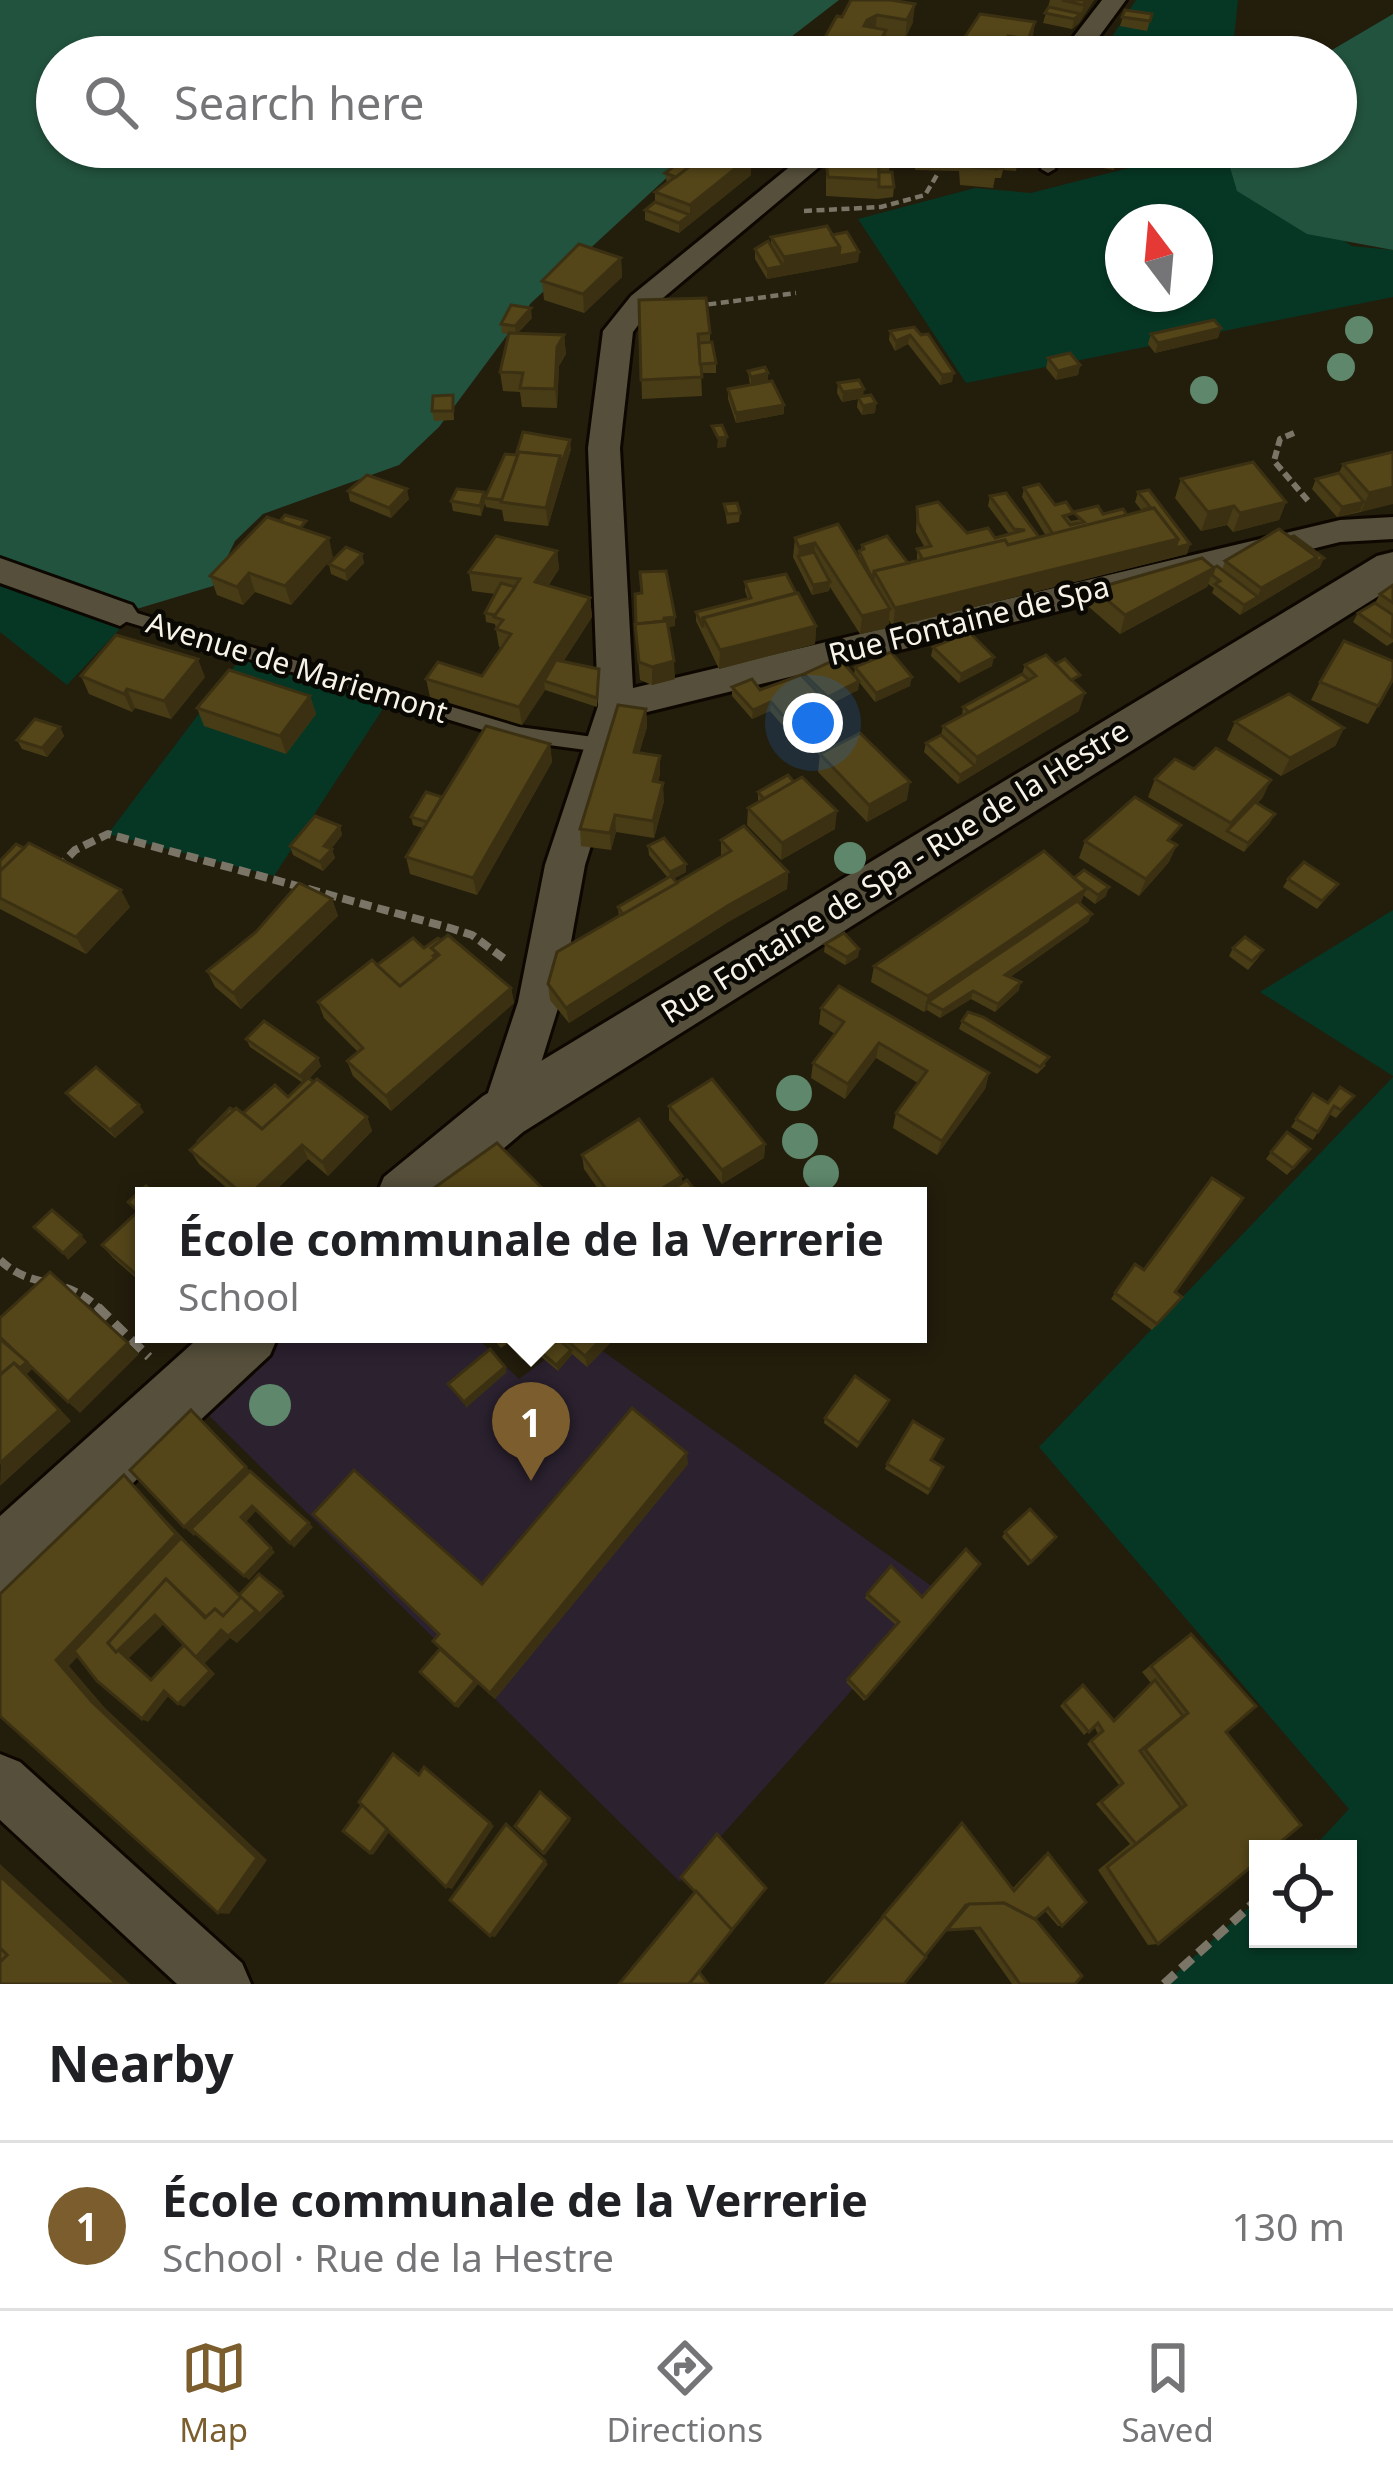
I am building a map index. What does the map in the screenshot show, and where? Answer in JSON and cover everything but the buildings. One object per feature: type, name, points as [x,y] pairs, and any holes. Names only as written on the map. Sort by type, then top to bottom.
[{"type":"street","points":[[1087,36],[1114,0]]},
{"type":"street","points":[[503,1114],[541,994],[565,866],[616,706],[604,448],[618,331],[641,302],[805,168]]},
{"type":"street","name":"Rue Fontaine de Spa","points":[[616,706],[1340,531],[1393,528]]},
{"type":"street","name":"Rue Fontaine de Spa - Rue de la Hestre","points":[[416,1187],[503,1114],[1393,567]]},
{"type":"street","name":"Avenue de Mariemont","points":[[0,570],[120,614]]},
{"type":"street","points":[[0,1561],[238,1343]]},
{"type":"street","points":[[0,1782],[220,1984]]},
{"type":"lane","name":"Avenue de Mariemont","points":[[120,614],[497,728],[601,745]]},
{"type":"path","points":[[744,218],[896,204],[925,195],[937,175]]},
{"type":"path","points":[[641,302],[702,306],[796,293]]},
{"type":"path","points":[[1294,434],[1276,446],[1274,461],[1289,485],[1322,513]]},
{"type":"path","points":[[56,870],[75,850],[108,834],[472,935],[541,994]]},
{"type":"path","points":[[0,1260],[17,1276],[76,1287],[184,1391]]},
{"type":"path","points":[[1164,1984],[1249,1907]]},
{"type":"shaded area","points":[[238,1343],[482,1343],[519,1379],[567,1343],[592,1343],[940,1592],[680,1882],[184,1391]]},
{"type":"green space","points":[[0,0],[839,0],[792,36],[36,36],[36,168],[675,168],[531,303],[439,427],[399,465],[263,514],[235,541],[213,586],[120,614],[0,570]]},
{"type":"green space","points":[[1136,0],[1238,0],[1234,36],[1113,36]]},
{"type":"green space","points":[[1393,14],[1393,250],[1307,234],[1237,191],[1230,168],[1357,168],[1356,36]]},
{"type":"green space","points":[[1129,168],[1235,168],[1352,246],[1393,250],[1393,297],[966,383],[858,219],[975,188],[1031,193]]},
{"type":"green space","points":[[0,570],[131,617],[67,685],[0,632]]},
{"type":"green space","points":[[244,654],[390,698],[274,876],[108,834]]},
{"type":"green space","points":[[1393,910],[1393,1076],[1260,992]]},
{"type":"green space","points":[[1393,1077],[1393,1984],[1164,1984],[1249,1907],[1249,1948],[1357,1948],[1357,1840],[1320,1840],[1349,1809],[1039,1447]]},
{"type":"place","name":"École communale de la Verrerie","points":[[531,1481]]}]
